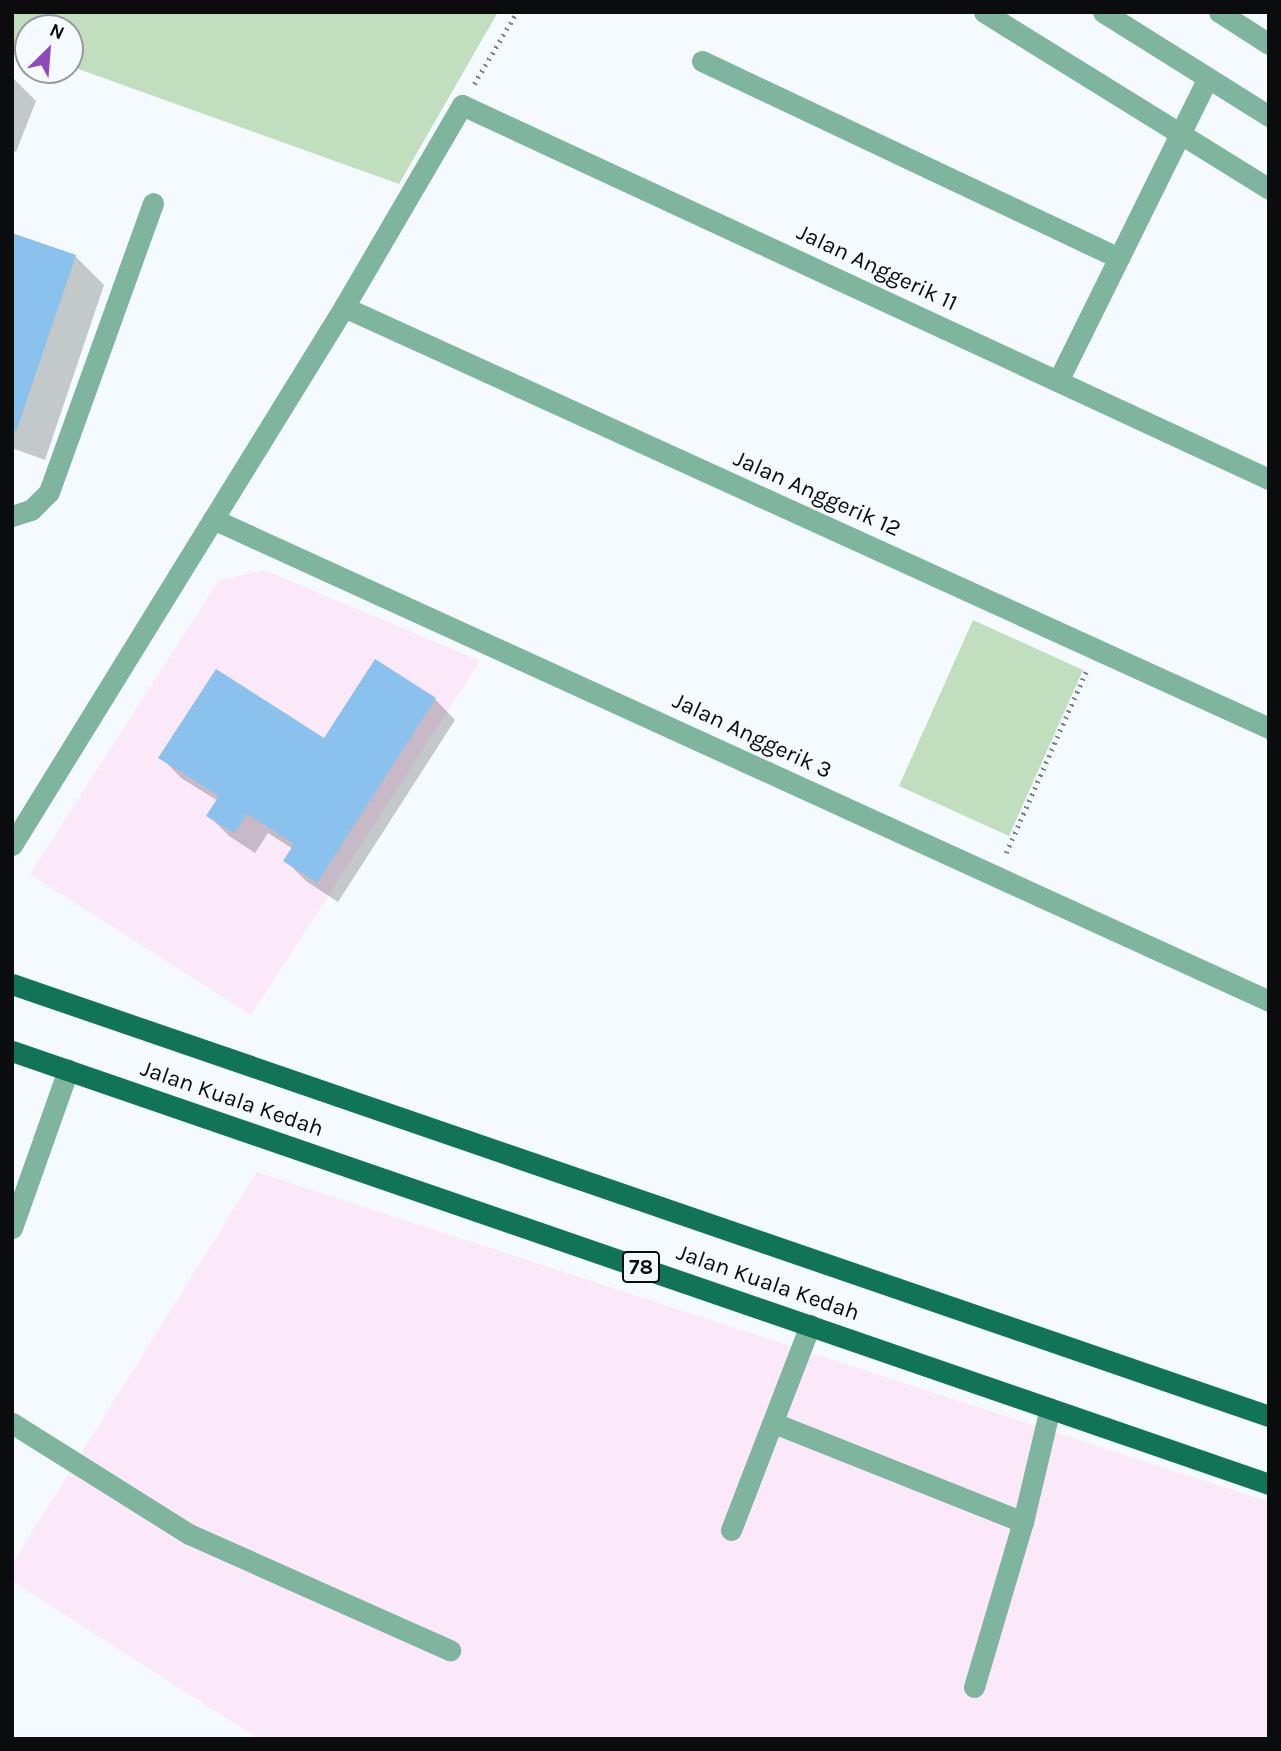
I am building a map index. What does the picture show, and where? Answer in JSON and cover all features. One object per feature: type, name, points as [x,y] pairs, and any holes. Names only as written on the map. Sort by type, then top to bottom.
[{"type":"main road","name":"Jalan Kuala Kedah","points":[[12,984],[1269,1416]]},
{"type":"main road","name":"Jalan Kuala Kedah","points":[[12,1051],[1269,1484]]},
{"type":"street","points":[[984,12],[1269,189]]},
{"type":"street","points":[[1103,12],[1207,80],[1269,116]]},
{"type":"street","points":[[1219,12],[1269,44]]},
{"type":"street","points":[[702,61],[1119,258]]},
{"type":"street","points":[[1058,381],[1207,80]]},
{"type":"street","points":[[12,845],[344,307],[462,104]]},
{"type":"street","name":"Jalan Anggerik 11","points":[[462,104],[1269,479]]},
{"type":"street","points":[[12,516],[31,510],[49,492],[153,203]]},
{"type":"street","name":"Jalan Anggerik 12","points":[[344,307],[1269,728]]},
{"type":"street","name":"Jalan Anggerik 3","points":[[213,519],[1269,1001]]},
{"type":"street","points":[[12,1228],[68,1070]]},
{"type":"street","points":[[730,1530],[810,1325]]},
{"type":"street","points":[[974,1687],[1023,1522],[1050,1408]]},
{"type":"street","points":[[12,1423],[188,1534],[450,1650]]},
{"type":"street","points":[[774,1423],[1023,1522]]},
{"type":"path","points":[[462,104],[517,12]]},
{"type":"path","points":[[996,876],[1096,649]]},
{"type":"shaded area","points":[[265,570],[480,661],[251,1015],[30,874],[219,580]]},
{"type":"shaded area","points":[[257,1172],[1269,1502],[1269,1739],[256,1737],[12,1581],[12,1564]]},
{"type":"green space","points":[[12,12],[498,12],[399,184],[84,71],[84,14],[14,14],[12,45]]},
{"type":"green space","points":[[973,620],[1083,670],[1009,836],[899,786]]},
{"type":"building","points":[[12,233],[76,255],[16,432],[12,430]]},
{"type":"building","points":[[375,659],[436,698],[317,883],[283,861],[294,844],[247,814],[234,833],[206,816],[219,796],[158,758],[216,669],[324,738]]}]
